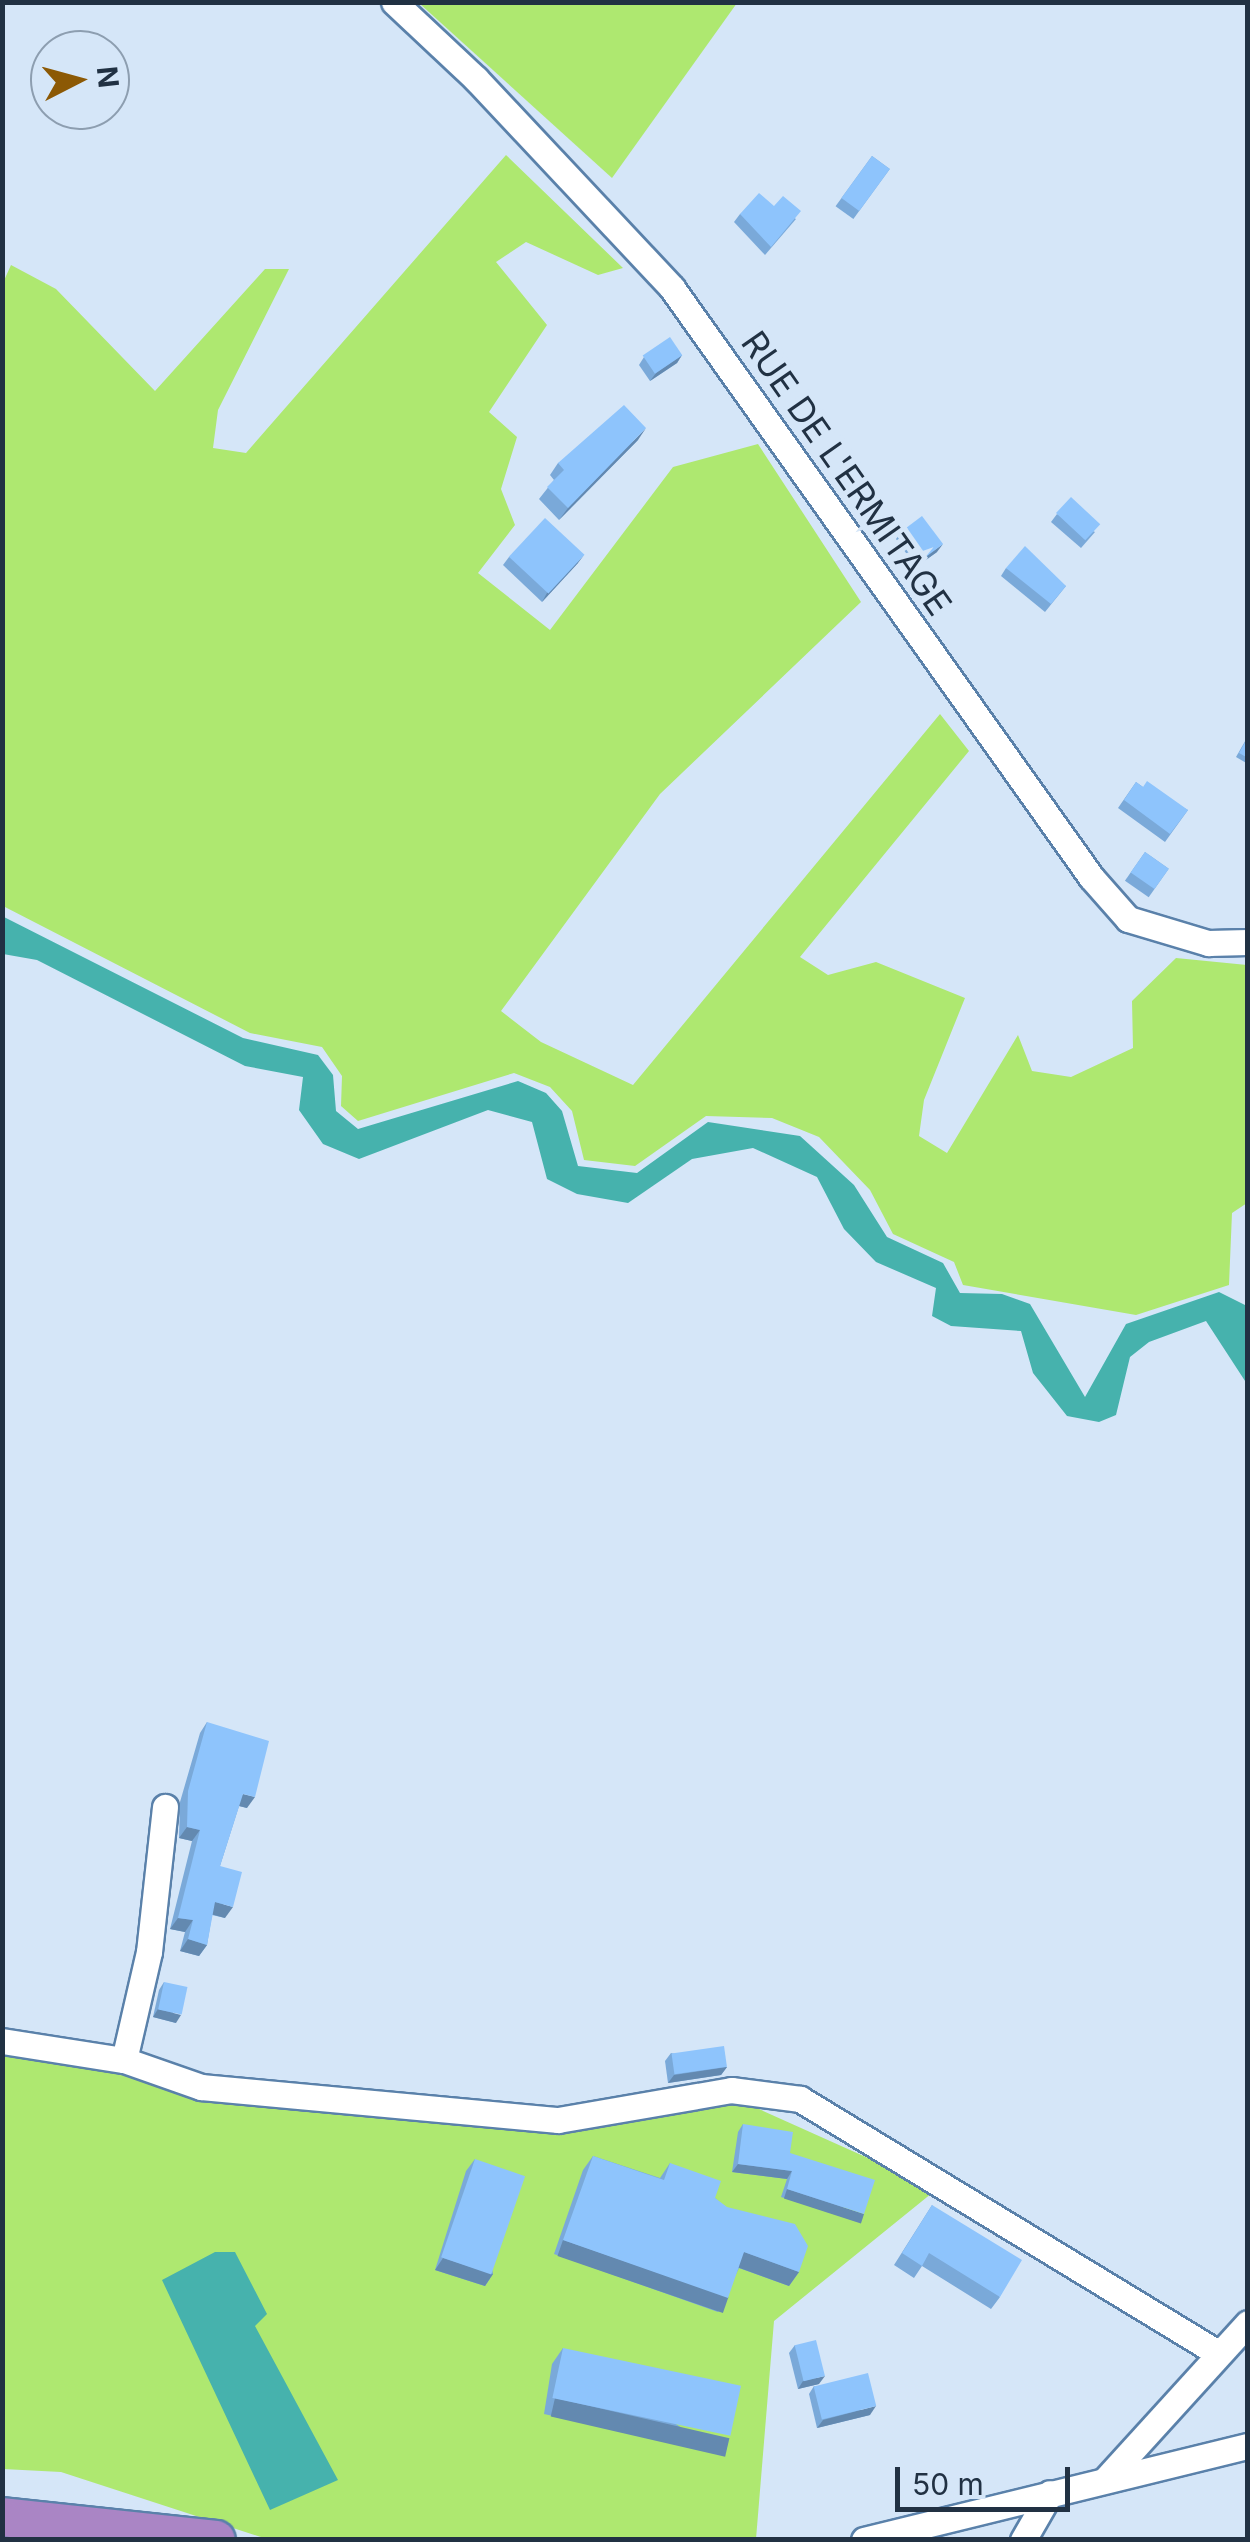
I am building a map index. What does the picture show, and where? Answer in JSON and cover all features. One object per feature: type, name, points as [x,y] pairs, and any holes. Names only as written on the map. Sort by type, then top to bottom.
[{"type":"highway","points":[[2,2517],[216,2540]]},
{"type":"street","name":"RUE DE L'ERMITAGE","points":[[394,2],[476,79],[672,288],[1091,877],[1128,919],[1208,943],[1248,942]]},
{"type":"street","points":[[124,2060],[149,1952],[165,1807]]},
{"type":"street","points":[[2,2041],[124,2060],[202,2087],[558,2120],[730,2090],[800,2099],[1218,2353]]},
{"type":"street","points":[[1104,2480],[1248,2323]]},
{"type":"street","points":[[864,2540],[1248,2446]]},
{"type":"street","points":[[1023,2540],[1050,2493]]},
{"type":"green space","points":[[419,3],[737,3],[612,178]]},
{"type":"green space","points":[[506,155],[623,268],[598,275],[526,242],[496,262],[547,325],[489,412],[517,437],[501,489],[515,525],[478,573],[550,630],[673,467],[758,444],[861,602],[660,794],[501,1011],[541,1042],[633,1085],[940,714],[969,751],[800,957],[828,975],[876,962],[965,998],[924,1100],[919,1136],[947,1153],[1018,1035],[1032,1071],[1071,1077],[1133,1048],[1132,1001],[1176,958],[1247,965],[1247,1203],[1232,1213],[1229,1285],[1136,1315],[963,1285],[954,1262],[893,1234],[870,1190],[819,1137],[772,1118],[706,1116],[635,1166],[584,1160],[572,1111],[550,1087],[514,1073],[358,1121],[341,1106],[342,1076],[322,1047],[250,1033],[3,906],[2,285],[11,265],[56,289],[155,391],[265,269],[289,269],[218,410],[213,448],[246,453]]},
{"type":"green space","points":[[2,2041],[495,2126],[741,2101],[937,2189],[774,2321],[756,2539],[267,2539],[61,2472],[3,2469]]},
{"type":"shaded area","points":[[2,916],[243,1038],[318,1055],[333,1075],[336,1111],[358,1129],[518,1081],[546,1093],[562,1111],[578,1166],[637,1173],[708,1122],[800,1136],[854,1185],[887,1237],[943,1263],[960,1293],[1002,1294],[1030,1304],[1085,1397],[1126,1324],[1219,1292],[1247,1306],[1247,1384],[1206,1321],[1149,1342],[1130,1357],[1116,1415],[1099,1422],[1067,1416],[1033,1373],[1021,1331],[951,1326],[932,1316],[936,1288],[876,1262],[844,1229],[817,1177],[753,1148],[692,1159],[628,1203],[577,1194],[547,1179],[532,1122],[488,1110],[359,1159],[323,1144],[299,1110],[303,1077],[245,1066],[37,960],[3,954]]},
{"type":"shaded area","points":[[215,2252],[235,2252],[267,2314],[255,2326],[338,2480],[270,2510],[162,2280]]},
{"type":"building","points":[[872,156],[890,169],[859,211],[841,198]]},
{"type":"building","points":[[759,193],[774,206],[783,196],[801,211],[771,247],[740,214]]},
{"type":"building","points":[[670,337],[682,355],[655,374],[643,355]]},
{"type":"building","points":[[624,405],[646,428],[568,508],[547,487],[564,470],[558,463]]},
{"type":"building","points":[[1071,497],[1100,524],[1085,540],[1056,513]]},
{"type":"building","points":[[922,516],[943,544],[923,559],[902,531]]},
{"type":"building","points":[[545,518],[584,555],[548,594],[509,557]]},
{"type":"building","points":[[1025,546],[1066,586],[1051,604],[1006,568]]},
{"type":"building","points":[[1248,737],[1248,758],[1239,753]]},
{"type":"building","points":[[1147,781],[1188,810],[1170,834],[1124,800],[1136,782],[1143,787]]},
{"type":"building","points":[[1145,852],[1169,869],[1154,889],[1131,872]]},
{"type":"building","points":[[207,1722],[269,1741],[255,1797],[243,1794],[220,1866],[242,1872],[233,1907],[215,1902],[207,1945],[188,1939],[193,1920],[178,1918],[200,1830],[187,1827],[188,1791]]},
{"type":"building","points":[[164,1982],[187,1987],[182,2014],[158,2009]]},
{"type":"building","points":[[724,2046],[727,2067],[674,2074],[672,2053]]},
{"type":"building","points":[[743,2124],[793,2132],[790,2153],[875,2180],[864,2214],[787,2189],[792,2171],[738,2164]]},
{"type":"building","points":[[593,2156],[664,2180],[670,2163],[721,2181],[715,2198],[727,2207],[795,2224],[808,2246],[799,2272],[744,2252],[728,2298],[563,2240]]},
{"type":"building","points":[[475,2159],[525,2176],[491,2275],[441,2257]]},
{"type":"building","points":[[932,2205],[1022,2260],[1000,2297],[929,2253],[922,2266],[902,2253]]},
{"type":"building","points":[[816,2340],[825,2376],[804,2381],[795,2345]]},
{"type":"building","points":[[563,2348],[741,2386],[730,2436],[552,2398]]},
{"type":"building","points":[[868,2373],[876,2406],[822,2420],[814,2387]]}]
